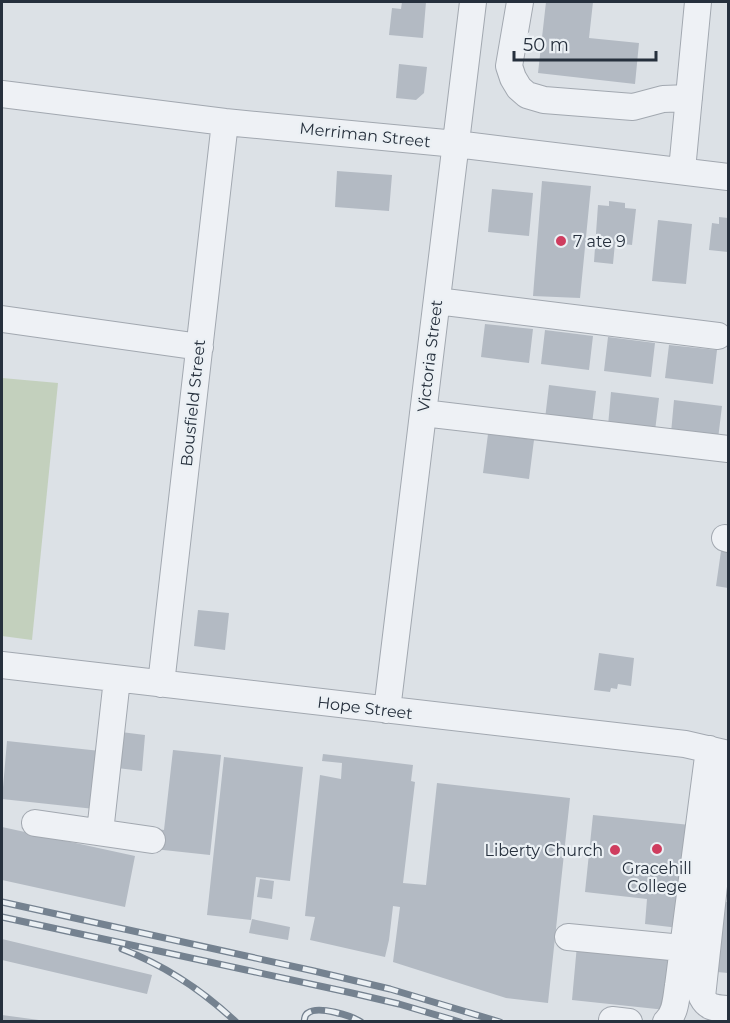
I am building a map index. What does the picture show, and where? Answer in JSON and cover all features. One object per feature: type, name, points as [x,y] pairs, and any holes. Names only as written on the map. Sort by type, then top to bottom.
[{"type":"street","name":"Victoria Street","points":[[387,710],[473,2]]},
{"type":"street","points":[[520,2],[509,66],[519,88],[527,95],[544,100],[633,107],[663,99],[689,98]]},
{"type":"street","points":[[682,170],[698,2]]},
{"type":"street","name":"Merriman Street","points":[[2,94],[225,122],[456,144],[729,177]]},
{"type":"street","name":"Bousfield Street","points":[[161,684],[225,122]]},
{"type":"street","points":[[437,301],[718,336]]},
{"type":"street","points":[[2,319],[200,347]]},
{"type":"street","points":[[423,413],[729,449]]},
{"type":"street","name":"Hope Street","points":[[2,665],[685,744],[722,753]]},
{"type":"street","points":[[100,832],[117,679]]},
{"type":"street","points":[[666,1022],[674,1012],[682,948],[722,753]]},
{"type":"street","points":[[722,753],[702,997],[711,1007],[729,1009]]},
{"type":"street","points":[[35,823],[152,840]]},
{"type":"street","points":[[568,938],[682,948]]},
{"type":"green space","points":[[2,378],[58,383],[32,640],[2,636]]},
{"type":"building","points":[[402,2],[426,2],[423,38],[389,35],[392,8],[401,9]]},
{"type":"building","points":[[546,2],[593,2],[589,38],[639,43],[635,84],[538,73]]},
{"type":"building","points":[[399,64],[427,67],[424,93],[416,100],[396,98]]},
{"type":"building","points":[[337,171],[392,175],[389,211],[335,207]]},
{"type":"building","name":"7 ate 9","points":[[542,181],[591,186],[580,298],[533,296]]},
{"type":"building","points":[[492,189],[533,193],[529,236],[488,232]]},
{"type":"building","points":[[609,201],[625,203],[625,208],[636,209],[632,245],[615,243],[613,264],[594,262],[598,205],[609,206]]},
{"type":"building","points":[[719,217],[728,218],[728,252],[709,250],[712,223],[719,224]]},
{"type":"building","points":[[658,220],[692,224],[686,284],[652,281]]},
{"type":"building","points":[[485,324],[533,329],[529,363],[481,357]]},
{"type":"building","points":[[545,330],[593,336],[589,370],[541,364]]},
{"type":"building","points":[[608,337],[655,343],[651,377],[604,371]]},
{"type":"building","points":[[669,345],[717,350],[713,384],[665,378]]},
{"type":"building","points":[[549,385],[596,391],[592,424],[545,419]]},
{"type":"building","points":[[611,392],[659,398],[655,431],[608,426]]},
{"type":"building","points":[[674,400],[722,406],[718,439],[671,433]]},
{"type":"building","points":[[488,434],[534,440],[529,479],[483,473]]},
{"type":"building","points":[[721,551],[728,552],[728,588],[716,586]]},
{"type":"building","points":[[198,610],[229,613],[225,650],[194,646]]},
{"type":"building","points":[[599,653],[634,658],[631,686],[618,684],[617,689],[611,688],[610,692],[594,690]]},
{"type":"building","points":[[121,732],[145,735],[142,771],[117,768],[113,811],[2,799],[7,741],[119,753]]},
{"type":"building","points":[[173,750],[221,755],[210,855],[154,849],[156,829],[164,830]]},
{"type":"building","points":[[323,754],[413,765],[411,781],[415,782],[403,883],[426,885],[437,783],[570,798],[548,1003],[506,998],[393,962],[400,907],[393,906],[385,957],[310,940],[315,917],[305,916],[320,775],[341,779],[342,763],[322,761]]},
{"type":"building","points":[[224,757],[303,767],[290,881],[256,877],[251,920],[207,915]]},
{"type":"building","points":[[593,815],[690,825],[679,928],[645,924],[647,899],[585,892]]},
{"type":"building","points":[[2,827],[135,856],[125,907],[2,880]]},
{"type":"building","points":[[260,879],[274,881],[272,899],[257,897]]},
{"type":"building","points":[[725,902],[728,902],[728,973],[717,972]]},
{"type":"building","points":[[252,919],[290,927],[288,940],[249,933]]},
{"type":"building","points":[[2,939],[152,975],[147,994],[2,960]]},
{"type":"building","points":[[577,945],[671,955],[666,1010],[572,1000]]},
{"type":"building","points":[[2,1015],[39,1020],[39,1022],[2,1022]]},
{"type":"railway","points":[[2,902],[390,989],[500,1022]]},
{"type":"railway","points":[[2,917],[352,993],[460,1022]]},
{"type":"railway","points":[[122,949],[138,955],[182,980],[236,1022]]},
{"type":"railway","points":[[304,1022],[307,1014],[319,1010],[343,1014],[361,1022]]},
{"type":"place","name":"7 ate 9","points":[[561,241]]},
{"type":"place","name":"Gracehill College","points":[[657,849]]},
{"type":"place","name":"Liberty Church","points":[[615,850]]}]
